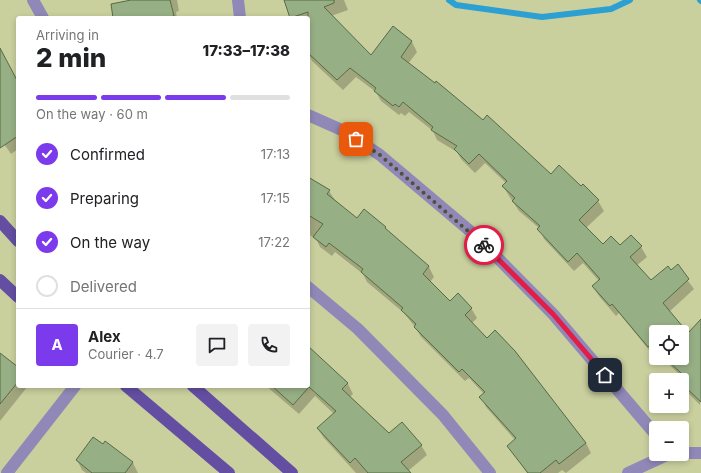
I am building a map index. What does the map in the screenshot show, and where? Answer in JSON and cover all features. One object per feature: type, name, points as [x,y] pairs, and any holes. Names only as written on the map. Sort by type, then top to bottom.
[{"type":"main road","points":[[0,221],[16,239]]},
{"type":"main road","points":[[0,280],[16,295]]},
{"type":"main road","points":[[128,388],[229,473]]},
{"type":"main road","points":[[195,388],[292,473]]},
{"type":"street","points":[[33,0],[42,16]]},
{"type":"street","points":[[238,0],[240,16]]},
{"type":"street","points":[[310,116],[344,131],[380,155],[476,236],[553,314],[649,427]]},
{"type":"street","points":[[310,288],[358,329],[443,415],[490,473]]},
{"type":"street","points":[[7,473],[73,388]]},
{"type":"street","points":[[689,453],[701,453]]},
{"type":"street","points":[[628,473],[654,461]]},
{"type":"building","points":[[131,0],[170,0],[174,16],[113,16],[111,4]]},
{"type":"building","points":[[284,0],[334,0],[334,3],[324,7],[371,55],[393,26],[412,41],[401,57],[435,83],[436,81],[483,120],[487,115],[551,174],[559,165],[581,186],[583,184],[599,200],[579,220],[603,244],[611,236],[620,245],[631,235],[642,246],[630,257],[651,280],[668,266],[671,270],[678,264],[689,279],[663,303],[681,325],[649,325],[648,347],[612,304],[610,306],[592,286],[600,279],[577,253],[568,262],[537,229],[540,226],[512,201],[515,198],[502,186],[507,181],[479,154],[469,164],[454,149],[457,146],[431,130],[433,127],[403,102],[399,107],[395,104],[393,106],[374,91],[376,88],[350,68],[337,80],[310,55],[310,16],[308,16],[308,12],[296,16],[289,16]]},
{"type":"building","points":[[0,48],[16,78],[16,137],[0,148]]},
{"type":"building","points":[[310,178],[330,190],[327,194],[357,218],[364,209],[386,227],[385,228],[429,266],[423,274],[450,301],[458,293],[472,308],[465,315],[487,338],[495,330],[515,351],[586,443],[559,464],[556,460],[540,473],[528,473],[507,446],[516,438],[479,397],[485,392],[462,369],[459,372],[414,327],[416,324],[401,310],[403,308],[361,272],[363,269],[329,243],[326,247],[313,237],[323,224],[310,216]]},
{"type":"building","points":[[701,319],[701,402],[689,391],[689,373],[681,373],[672,365],[689,365],[689,332]]},
{"type":"building","points":[[310,348],[348,383],[342,389],[389,433],[402,422],[422,445],[401,462],[411,473],[368,473],[355,458],[350,463],[317,428],[336,411],[310,388]]},
{"type":"building","points":[[0,353],[16,365],[16,384],[0,404]]},
{"type":"building","points":[[274,388],[308,388],[293,405]]},
{"type":"building","points":[[93,437],[103,444],[105,441],[133,462],[125,473],[92,473],[76,460]]},
{"type":"waterway","points":[[449,0],[456,5],[542,17],[611,9],[630,0]]},
{"type":"way so far","points":[[356,139],[380,155],[476,236],[484,245]]},
{"type":"route","points":[[484,245],[553,314],[605,375]]}]
